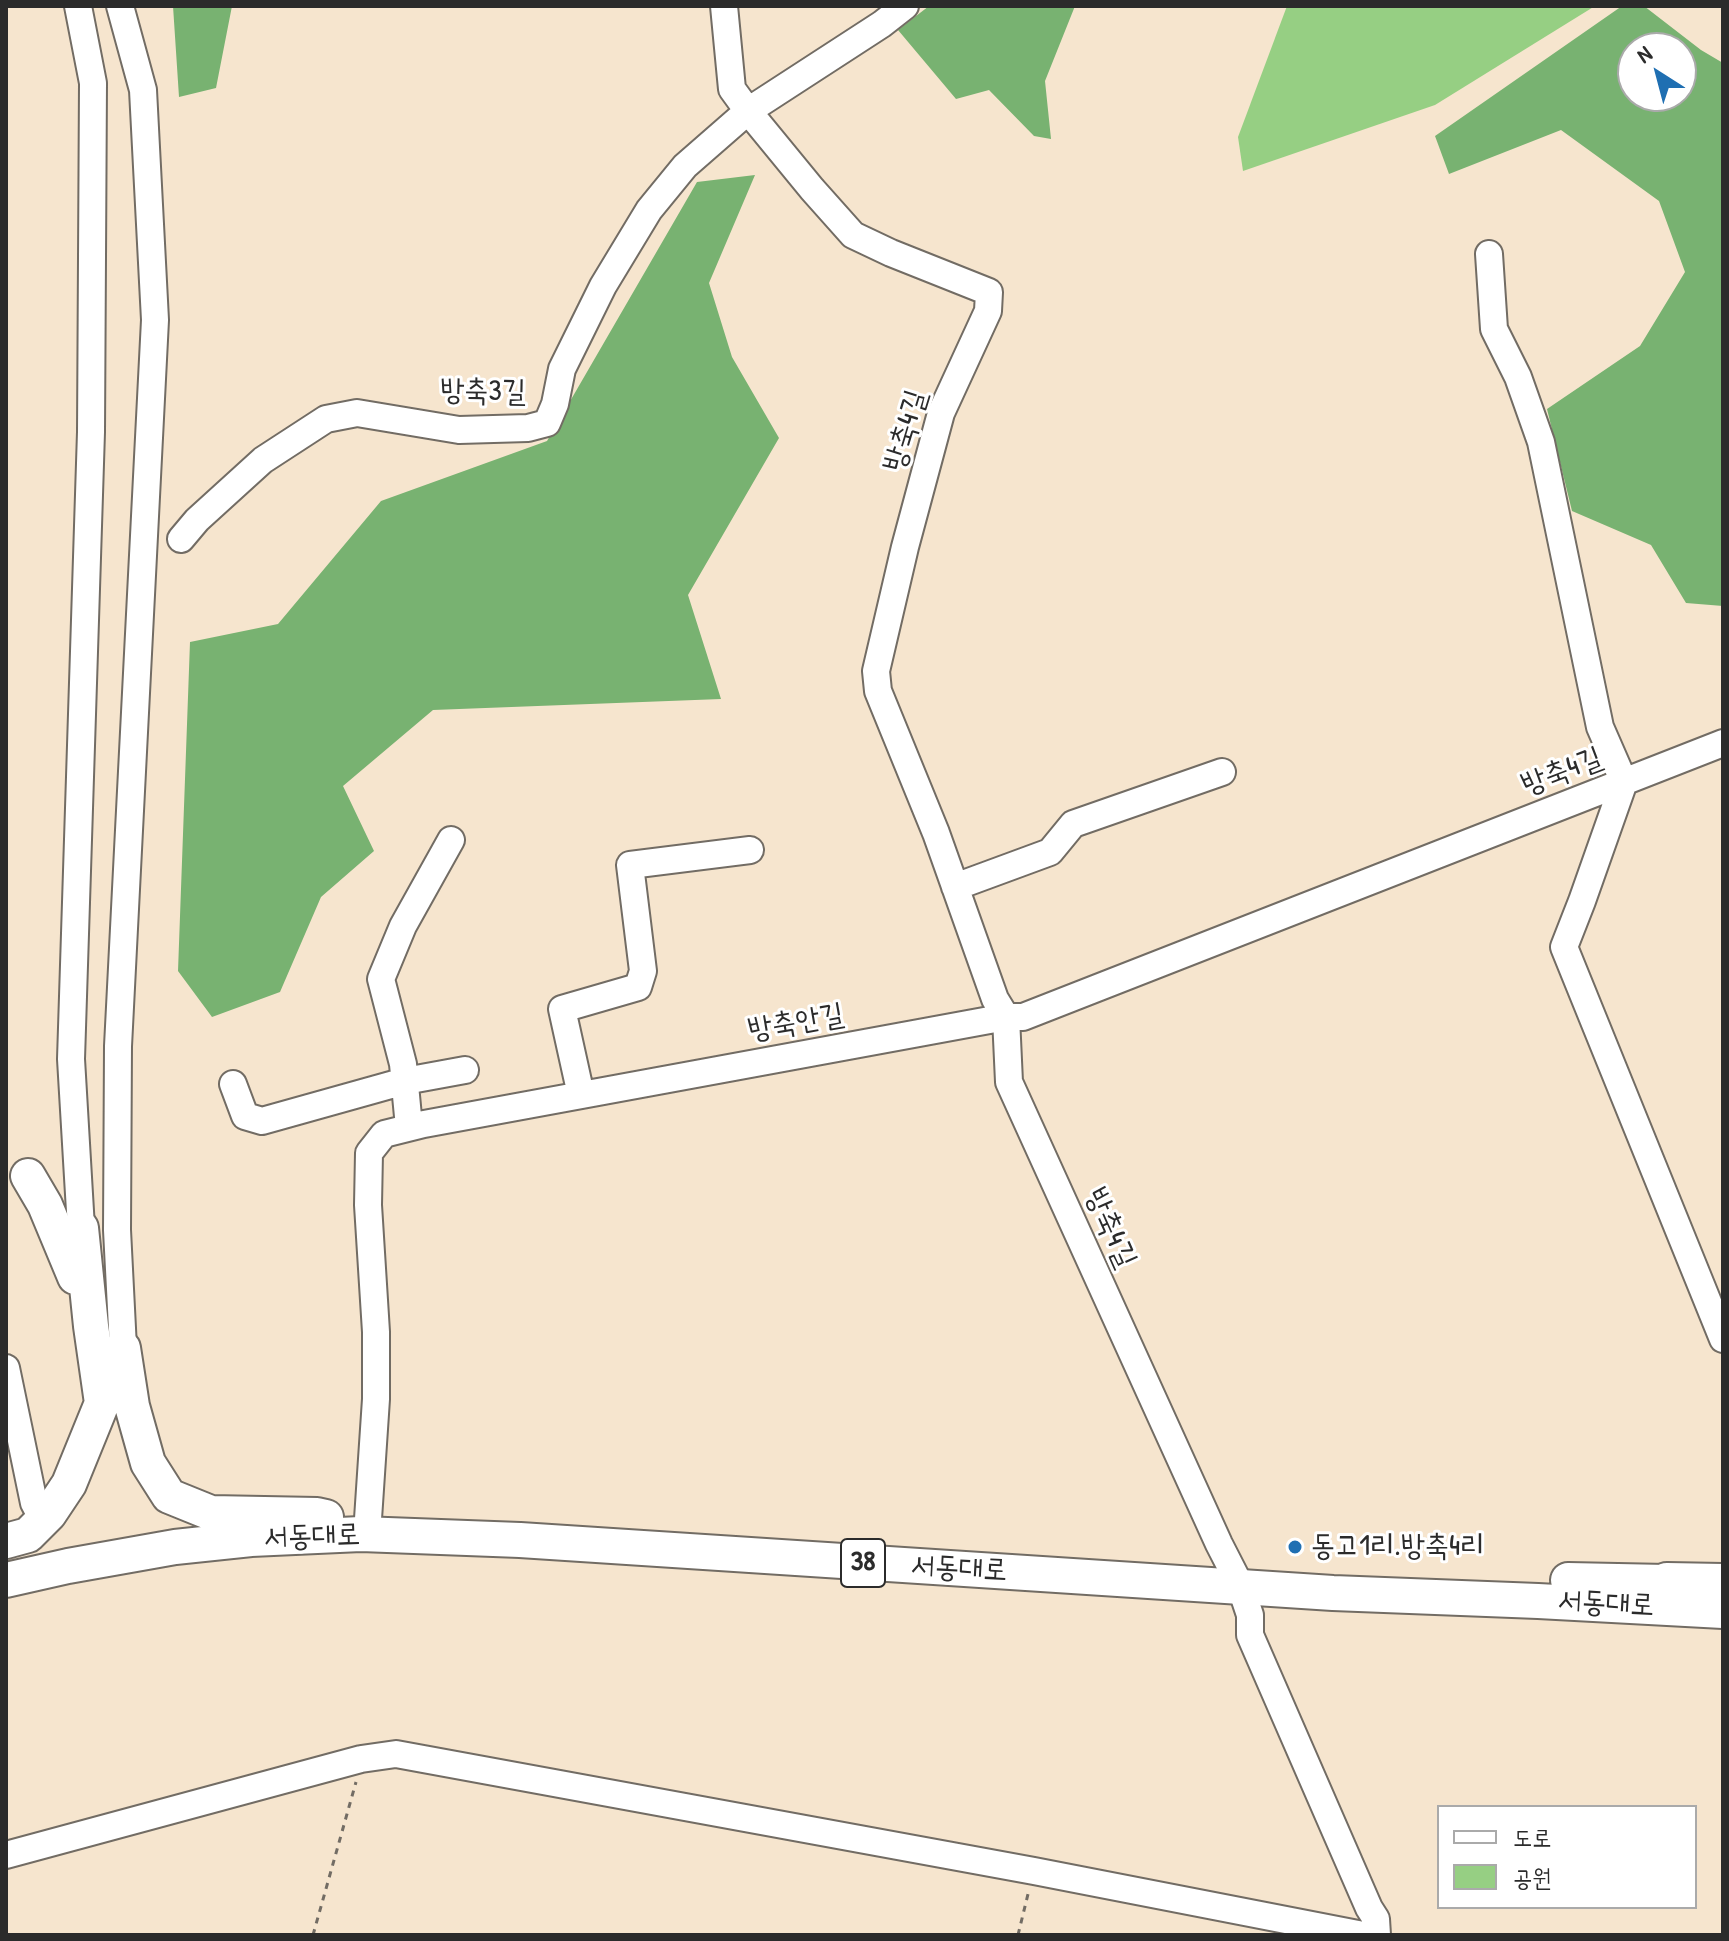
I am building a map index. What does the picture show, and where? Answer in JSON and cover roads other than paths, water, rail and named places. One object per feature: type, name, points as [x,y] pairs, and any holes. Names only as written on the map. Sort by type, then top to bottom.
[{"type":"highway","points":[[1667,1582],[1723,1586]]},
{"type":"main road","points":[[17,1177],[45,1205],[89,1312]]},
{"type":"main road","points":[[6,1541],[28,1535],[49,1514],[69,1484],[102,1403],[81,1228]]},
{"type":"main road","points":[[123,1348],[132,1406],[148,1463],[169,1496],[211,1513],[317,1515],[355,1520]]},
{"type":"main road","name":"서동대로","points":[[6,1559],[173,1531],[260,1523],[355,1520],[543,1526],[1092,1562],[1236,1575],[1333,1593],[1723,1611]]},
{"type":"main road","name":"서동대로","points":[[6,1580],[175,1547],[251,1539],[361,1534],[1236,1575],[1361,1572],[1667,1582]]},
{"type":"street","points":[[78,6],[93,83],[91,432],[71,1059],[81,1228]]},
{"type":"street","points":[[120,6],[143,90],[155,320],[118,1046],[117,1230],[123,1348]]},
{"type":"street","points":[[724,6],[732,89],[748,111]]},
{"type":"street","name":"방축3길","points":[[181,539],[197,520],[263,460],[326,419],[357,413],[459,430],[528,428],[547,423],[555,404],[562,369],[603,286],[649,210],[685,166],[748,111],[905,6]]},
{"type":"street","name":"방축4길","points":[[748,111],[853,235],[989,292],[988,311],[941,413],[876,671],[878,691],[936,833],[995,999],[1014,1017]]},
{"type":"street","points":[[1489,254],[1494,329],[1518,377],[1541,442],[1600,727],[1624,782],[1564,947],[1723,1339]]},
{"type":"street","name":"방축4길","points":[[1014,1017],[1723,743]]},
{"type":"street","points":[[955,887],[1050,852],[1073,824],[1222,772]]},
{"type":"street","points":[[409,1127],[403,1064],[381,979],[403,926],[451,840]]},
{"type":"street","points":[[581,1095],[562,1009],[638,987],[643,971],[630,865],[750,850]]},
{"type":"street","name":"방축4길","points":[[1014,1017],[1009,1082],[1219,1544],[1236,1575],[1250,1615],[1250,1635],[1376,1919],[1377,1935]]},
{"type":"street","name":"방축안길","points":[[355,1520],[370,1466],[376,1399],[376,1332],[368,1205],[369,1153],[384,1134],[1014,1017]]},
{"type":"street","points":[[233,1084],[245,1116],[262,1121],[405,1081],[465,1070]]},
{"type":"street","points":[[6,1368],[34,1503],[43,1520]]},
{"type":"street","points":[[6,1855],[361,1759],[396,1754],[1363,1935]]},
{"type":"place","name":"동고1리.방축4리","points":[[1295,1547]]}]
